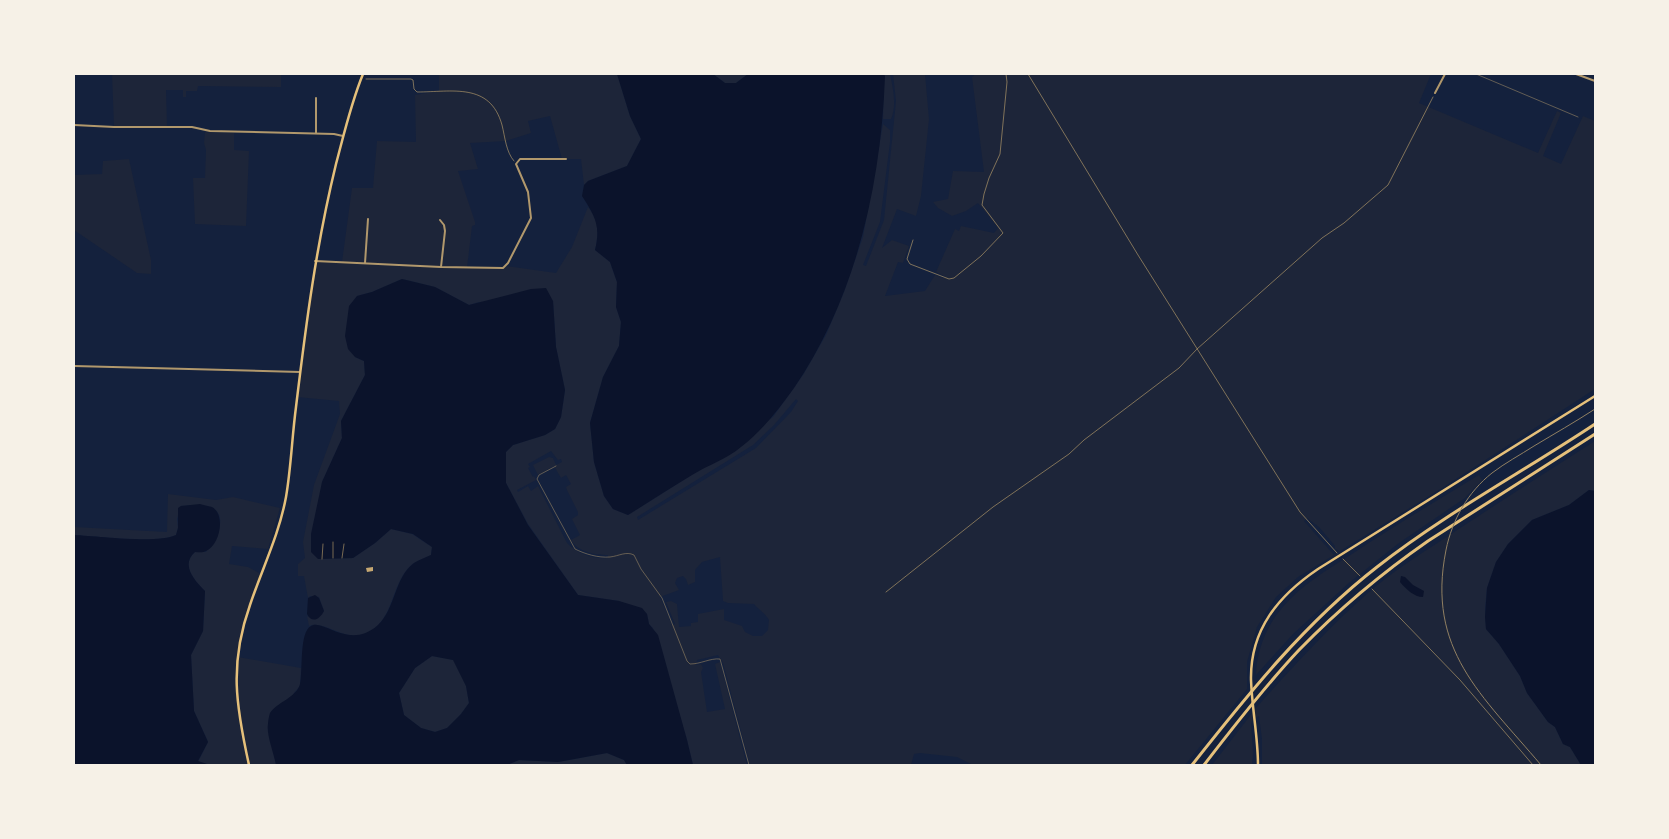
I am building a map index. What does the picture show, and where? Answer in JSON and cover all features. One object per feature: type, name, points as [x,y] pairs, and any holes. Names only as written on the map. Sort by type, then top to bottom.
[{"type":"highway","points":[[1192,765],[1273,665],[1312,624],[1354,585],[1398,550],[1447,517],[1595,424]]},
{"type":"highway","points":[[1204,765],[1280,672],[1319,631],[1361,592],[1428,541],[1595,434]]},
{"type":"main road","points":[[249,765],[238,715],[238,653],[249,606],[272,549],[282,515],[286,496],[306,314],[315,261],[343,136],[352,102],[363,74]]},
{"type":"main road","points":[[1258,765],[1251,672],[1256,644],[1262,628],[1275,607],[1290,590],[1307,576],[1340,555],[1595,396]]},
{"type":"street","points":[[1434,93],[1445,74]]},
{"type":"street","points":[[1576,74],[1595,81]]},
{"type":"street","points":[[316,98],[316,133]]},
{"type":"street","points":[[74,124],[114,127],[192,127],[210,131],[316,133],[343,136]]},
{"type":"street","points":[[315,261],[441,268],[496,269],[506,266],[531,218],[528,192],[516,164],[520,160],[566,160]]},
{"type":"street","points":[[365,263],[368,219]]},
{"type":"street","points":[[440,220],[444,225],[445,231],[441,268]]},
{"type":"street","points":[[74,366],[300,372]]},
{"type":"lane","points":[[1476,74],[1578,117]]},
{"type":"lane","points":[[556,466],[539,475],[537,479],[575,549],[584,554],[601,557],[625,553],[634,555],[641,570],[662,598],[687,661],[690,664],[695,664],[715,658],[720,659],[749,765]]},
{"type":"path","points":[[912,240],[907,259],[910,264],[949,279],[954,278],[981,256],[1004,233],[982,205],[989,178],[1000,154],[1007,82],[1006,74]]},
{"type":"path","points":[[1028,74],[1088,175],[1300,512],[1360,576]]},
{"type":"path","points":[[362,78],[412,80],[414,89],[417,92],[460,91],[482,96],[496,110],[511,157],[516,164]]},
{"type":"path","points":[[886,592],[988,510],[1068,454],[1179,368],[1322,238],[1344,223],[1388,185],[1434,93]]},
{"type":"path","points":[[333,542],[333,558]]},
{"type":"path","points":[[322,559],[323,544]]},
{"type":"path","points":[[342,558],[344,544]]},
{"type":"path","points":[[1371,588],[1460,680],[1533,765]]},
{"type":"shaded area","points":[[112,74],[281,74],[281,87],[198,86],[197,91],[186,91],[186,97],[183,97],[183,90],[166,90],[167,126],[114,126]]},
{"type":"shaded area","points":[[439,74],[617,74],[630,116],[641,139],[627,166],[588,181],[584,185],[581,159],[562,159],[550,116],[528,121],[531,133],[506,141],[470,143],[478,169],[458,171],[475,222],[475,225],[472,226],[467,268],[503,268],[506,266],[556,273],[572,247],[588,207],[594,217],[597,232],[595,250],[610,262],[617,282],[616,307],[621,322],[619,346],[603,377],[590,423],[594,462],[604,496],[613,509],[628,515],[693,474],[773,417],[803,375],[826,335],[844,292],[863,237],[883,124],[890,130],[890,142],[880,222],[863,265],[866,266],[884,220],[896,101],[893,74],[925,74],[929,119],[921,196],[916,216],[897,209],[882,248],[892,240],[909,246],[903,263],[898,262],[885,296],[925,291],[935,275],[943,278],[946,277],[936,272],[955,229],[959,231],[961,226],[994,233],[998,228],[978,203],[966,211],[952,216],[938,208],[933,202],[948,199],[953,171],[984,172],[972,77],[976,74],[1431,74],[1419,103],[1538,153],[1557,111],[1561,113],[1543,156],[1561,164],[1583,116],[1595,121],[1595,389],[1442,488],[1340,551],[1335,549],[1335,546],[1319,527],[1307,518],[1304,521],[1334,555],[1298,577],[1276,597],[1257,627],[1247,662],[1247,689],[1185,765],[973,765],[957,757],[920,753],[914,754],[911,765],[750,765],[723,663],[718,655],[697,660],[696,665],[701,664],[703,668],[701,672],[707,712],[725,709],[715,664],[720,662],[747,765],[693,765],[653,628],[649,624],[647,614],[619,601],[578,595],[528,524],[506,483],[506,452],[513,445],[545,435],[555,429],[561,417],[565,390],[556,347],[553,301],[479,302],[469,305],[435,287],[402,279],[372,292],[357,296],[355,357],[364,361],[365,375],[341,421],[342,438],[322,482],[318,559],[353,558],[391,529],[412,534],[432,547],[431,555],[414,563],[406,571],[384,618],[368,633],[352,636],[321,626],[309,626],[307,616],[312,619],[324,611],[319,597],[310,596],[308,598],[304,576],[298,576],[298,564],[305,558],[303,542],[314,485],[340,414],[339,401],[297,397],[315,261],[342,262],[352,188],[373,188],[377,141],[416,142],[415,95],[439,91]],"holes":[[[796,399],[798,401],[791,412],[756,448],[638,520],[637,517],[753,445],[774,425]],[[551,451],[558,460],[561,459],[562,462],[556,465],[553,458],[549,457],[533,465],[538,475],[554,466],[561,478],[566,475],[571,484],[566,487],[578,512],[578,515],[572,519],[580,535],[571,540],[582,550],[608,555],[608,558],[586,555],[567,543],[538,486],[531,491],[528,486],[518,492],[517,490],[536,480],[528,468],[530,467],[528,464]],[[720,557],[723,601],[728,603],[754,604],[769,620],[768,630],[762,636],[753,636],[745,632],[742,626],[724,620],[724,609],[698,614],[698,622],[691,623],[691,626],[679,627],[677,604],[671,601],[666,602],[675,624],[672,625],[660,597],[679,590],[675,583],[677,578],[683,576],[688,585],[695,582],[695,570],[702,562]]]},
{"type":"shaded area","points":[[617,74],[713,74],[725,83],[736,83],[748,74],[884,74],[885,76],[878,158],[871,199],[849,278],[834,316],[816,353],[782,404],[763,427],[749,440],[730,455],[692,475],[628,515],[613,509],[604,496],[594,462],[590,423],[603,377],[619,346],[621,322],[616,307],[617,282],[610,262],[595,250],[597,242],[596,222],[582,196],[584,185],[588,181],[627,166],[641,139],[630,116]]},
{"type":"shaded area","points":[[713,74],[748,74],[736,83],[725,83]]},
{"type":"shaded area","points":[[884,74],[890,74],[893,91],[894,108],[891,119],[883,119]]},
{"type":"shaded area","points":[[205,132],[234,133],[234,150],[249,151],[246,226],[195,224],[193,178],[205,178]]},
{"type":"shaded area","points":[[129,159],[151,260],[151,274],[137,273],[74,230],[74,175],[102,174],[103,161]]},
{"type":"shaded area","points":[[402,279],[435,287],[469,305],[531,289],[546,288],[553,301],[556,347],[565,390],[561,417],[555,429],[545,435],[513,445],[506,452],[506,483],[528,525],[578,595],[619,601],[642,608],[647,614],[649,624],[658,635],[693,765],[627,765],[624,760],[607,753],[558,762],[519,760],[507,765],[276,765],[268,733],[269,717],[273,709],[298,689],[301,678],[303,644],[307,630],[311,626],[316,625],[347,635],[367,632],[378,625],[384,618],[407,569],[414,563],[431,555],[432,547],[413,534],[391,529],[353,558],[318,559],[311,552],[311,534],[322,482],[342,438],[341,421],[365,375],[364,361],[355,357],[348,349],[345,336],[349,306],[357,296],[372,292]],"holes":[[[432,656],[453,660],[466,686],[469,703],[447,728],[435,732],[421,728],[404,715],[399,693],[415,668]]]},
{"type":"shaded area","points":[[1595,441],[1595,491],[1589,490],[1569,505],[1532,520],[1508,544],[1496,562],[1487,588],[1485,608],[1486,629],[1499,644],[1520,676],[1527,693],[1548,722],[1555,727],[1563,744],[1570,747],[1581,765],[1262,765],[1262,739],[1259,716],[1255,718],[1254,710],[1338,621],[1377,585],[1406,564]]},
{"type":"shaded area","points":[[1479,475],[1482,480],[1465,498],[1399,543],[1350,582],[1293,634],[1256,675],[1263,639],[1277,615],[1297,592],[1333,566]]},
{"type":"shaded area","points":[[1589,490],[1595,491],[1595,765],[1581,765],[1570,747],[1563,744],[1555,727],[1548,722],[1527,693],[1520,676],[1499,644],[1486,629],[1485,617],[1487,588],[1496,562],[1508,544],[1532,520],[1569,505]]},
{"type":"shaded area","points":[[168,494],[216,500],[233,497],[280,508],[268,549],[232,546],[229,564],[248,567],[261,574],[245,621],[238,657],[301,668],[300,686],[294,693],[274,753],[276,765],[210,765],[198,762],[208,742],[194,711],[191,655],[203,631],[205,591],[193,578],[189,562],[195,552],[206,552],[217,536],[220,517],[217,512],[207,506],[181,506],[177,519],[178,528],[176,535],[167,538],[141,539],[74,535],[74,527],[167,532]]},
{"type":"shaded area","points":[[200,504],[212,507],[219,516],[220,523],[220,530],[215,543],[205,552],[195,552],[189,562],[193,578],[205,591],[203,631],[191,655],[194,711],[208,742],[198,761],[210,765],[74,765],[74,535],[142,539],[167,538],[176,535],[178,508]]},
{"type":"shaded area","points":[[1401,576],[1424,591],[1423,597],[1413,594],[1405,587],[1400,582]]},
{"type":"shaded area","points":[[315,595],[319,598],[324,611],[314,620],[307,614],[308,598]]},
{"type":"shaded area","points":[[432,656],[454,660],[466,686],[469,703],[447,728],[435,732],[421,728],[404,715],[399,693],[415,668]]},
{"type":"shaded area","points":[[1253,712],[1254,718],[1251,723],[1252,765],[1212,765]]},
{"type":"shaded area","points":[[607,753],[624,760],[627,765],[507,765],[519,760],[558,762]]},
{"type":"building","points":[[373,567],[373,571],[367,572],[366,568]]},
{"type":"railway","points":[[1541,765],[1480,693],[1464,669],[1452,644],[1444,616],[1442,585],[1446,550],[1452,528],[1462,507],[1483,481],[1507,462],[1595,409]]}]
